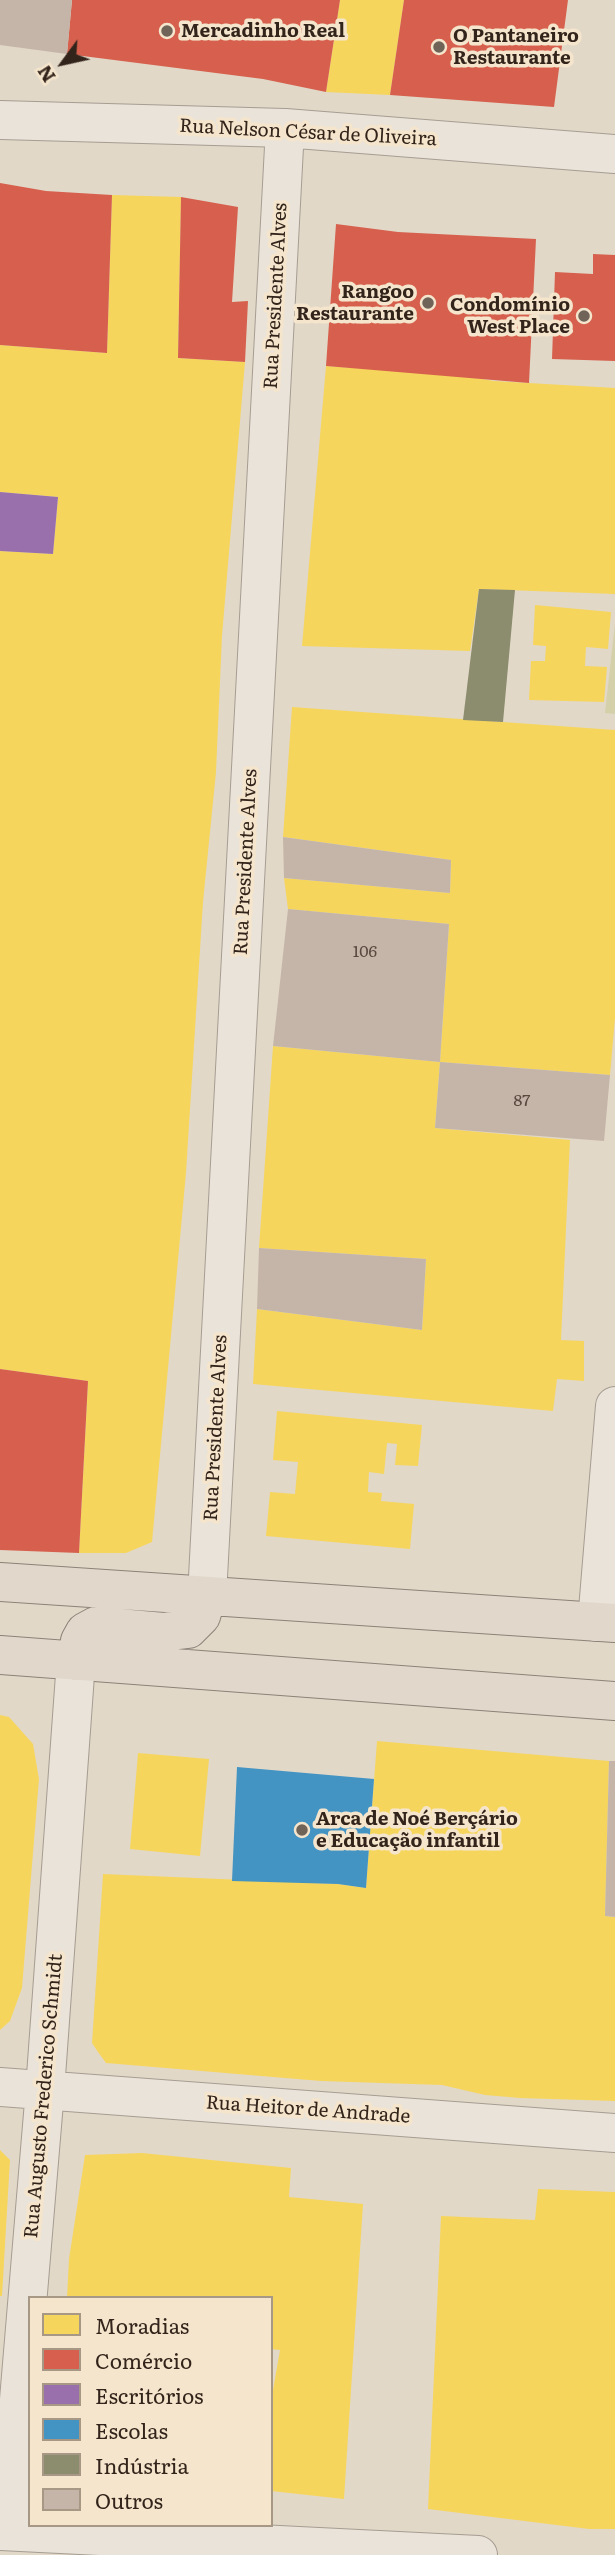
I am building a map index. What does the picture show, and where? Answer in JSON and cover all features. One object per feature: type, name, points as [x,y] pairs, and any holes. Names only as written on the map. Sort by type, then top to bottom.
[{"type":"main road","points":[[0,1582],[606,1622]]},
{"type":"main road","points":[[76,1661],[80,1641],[85,1632],[96,1626],[163,1632],[188,1629],[201,1616],[207,1596]]},
{"type":"main road","points":[[0,1655],[615,1700]]},
{"type":"street","name":"Rua Nelson César de Oliveira","points":[[0,120],[285,128],[615,154]]},
{"type":"street","name":"Rua Presidente Alves","points":[[207,1596],[285,128]]},
{"type":"street","points":[[606,1622],[615,1406]]},
{"type":"street","name":"Rua Augusto Frederico Schmidt","points":[[4,2531],[46,2090],[76,1661]]},
{"type":"street","name":"Rua Heitor de Andrade","points":[[0,2087],[615,2133]]},
{"type":"street","points":[[4,2531],[478,2555]]},
{"type":"shaded area","points":[[615,623],[615,714],[605,713]]},
{"type":"building: Moradias","points":[[340,0],[404,0],[390,95],[326,92]]},
{"type":"building: Moradias","points":[[112,195],[181,197],[178,358],[245,362],[222,636],[216,772],[203,902],[186,1173],[152,1542],[126,1553],[79,1553],[88,1381],[0,1369],[0,551],[53,554],[58,497],[0,492],[0,345],[107,353]]},
{"type":"building: Moradias","points":[[326,366],[458,375],[494,381],[615,388],[615,594],[479,589],[470,651],[302,646]]},
{"type":"building: Moradias","points":[[535,605],[611,612],[608,649],[586,647],[585,666],[607,667],[604,702],[529,700],[531,661],[545,661],[546,646],[533,645]]},
{"type":"building: Moradias","points":[[292,707],[615,730],[615,1018],[610,1075],[440,1062],[449,924],[288,909],[284,878],[450,893],[451,860],[283,837]]},
{"type":"building: Moradias","points":[[273,1046],[440,1062],[435,1128],[570,1140],[561,1340],[584,1341],[584,1381],[557,1379],[553,1411],[253,1384],[257,1309],[422,1330],[426,1259],[259,1248]]},
{"type":"building: Moradias","points":[[277,1411],[422,1425],[418,1466],[395,1465],[397,1444],[387,1443],[384,1474],[369,1472],[368,1492],[382,1493],[381,1501],[414,1504],[410,1549],[266,1536],[270,1492],[295,1494],[298,1462],[273,1460]]},
{"type":"building: Moradias","points":[[0,1715],[9,1717],[33,1744],[39,1779],[22,1988],[10,2021],[0,2030]]},
{"type":"building: Moradias","points":[[377,1741],[609,1761],[605,1916],[615,1917],[615,2101],[520,2098],[485,2095],[442,2085],[321,2081],[106,2063],[92,2043],[103,1874],[338,1884],[366,1888]]},
{"type":"building: Moradias","points":[[138,1753],[209,1759],[200,1856],[130,1849]]},
{"type":"building: Moradias","points":[[0,2150],[10,2160],[2,2296],[0,2296]]},
{"type":"building: Moradias","points":[[142,2153],[291,2168],[289,2197],[363,2204],[344,2499],[273,2491],[273,2390],[280,2350],[273,2349],[273,2296],[67,2296],[69,2259],[85,2155]]},
{"type":"building: Moradias","points":[[538,2189],[615,2192],[615,2529],[589,2529],[428,2509],[441,2216],[535,2220]]},
{"type":"building: Comércio","points":[[72,0],[340,0],[326,92],[263,79],[67,54]]},
{"type":"building: Comércio","points":[[404,0],[568,0],[554,107],[390,95]]},
{"type":"building: Comércio","points":[[0,183],[46,191],[112,195],[107,353],[0,345]]},
{"type":"building: Comércio","points":[[181,197],[238,207],[232,302],[248,301],[245,362],[178,358]]},
{"type":"building: Comércio","points":[[336,224],[398,232],[536,239],[529,383],[326,366]]},
{"type":"building: Comércio","name":"Condomínio West Place","points":[[593,254],[615,255],[615,361],[552,359],[555,272],[593,274]]},
{"type":"building: Comércio","points":[[0,1369],[88,1381],[79,1553],[0,1550]]},
{"type":"building: Escritórios","points":[[0,492],[58,497],[53,554],[0,551]]},
{"type":"building: Escolas","name":"Arca de Noé Berçário e Educação infantil","points":[[237,1767],[374,1779],[366,1888],[338,1884],[232,1881]]},
{"type":"building: Indústria","points":[[479,589],[515,590],[503,722],[463,720]]},
{"type":"building: Outros","points":[[0,0],[72,0],[67,54],[0,45]]},
{"type":"building: Outros","points":[[283,837],[451,860],[450,893],[284,878]]},
{"type":"building: Outros","points":[[288,909],[449,924],[440,1062],[273,1046]]},
{"type":"building: Outros","points":[[440,1062],[610,1075],[604,1141],[435,1128]]},
{"type":"building: Outros","points":[[259,1248],[426,1259],[422,1330],[257,1309]]},
{"type":"building: Outros","points":[[609,1761],[615,1761],[615,1917],[605,1916]]},
{"type":"place","name":"Mercadinho Real","points":[[167,31]]},
{"type":"place","name":"O Pantaneiro Restaurante","points":[[439,47]]},
{"type":"place","name":"Rangoo Restaurante","points":[[428,303]]},
{"type":"place","name":"Condomínio West Place","points":[[584,316]]},
{"type":"place","name":"Arca de Noé Berçário e Educação infantil","points":[[302,1830]]}]
